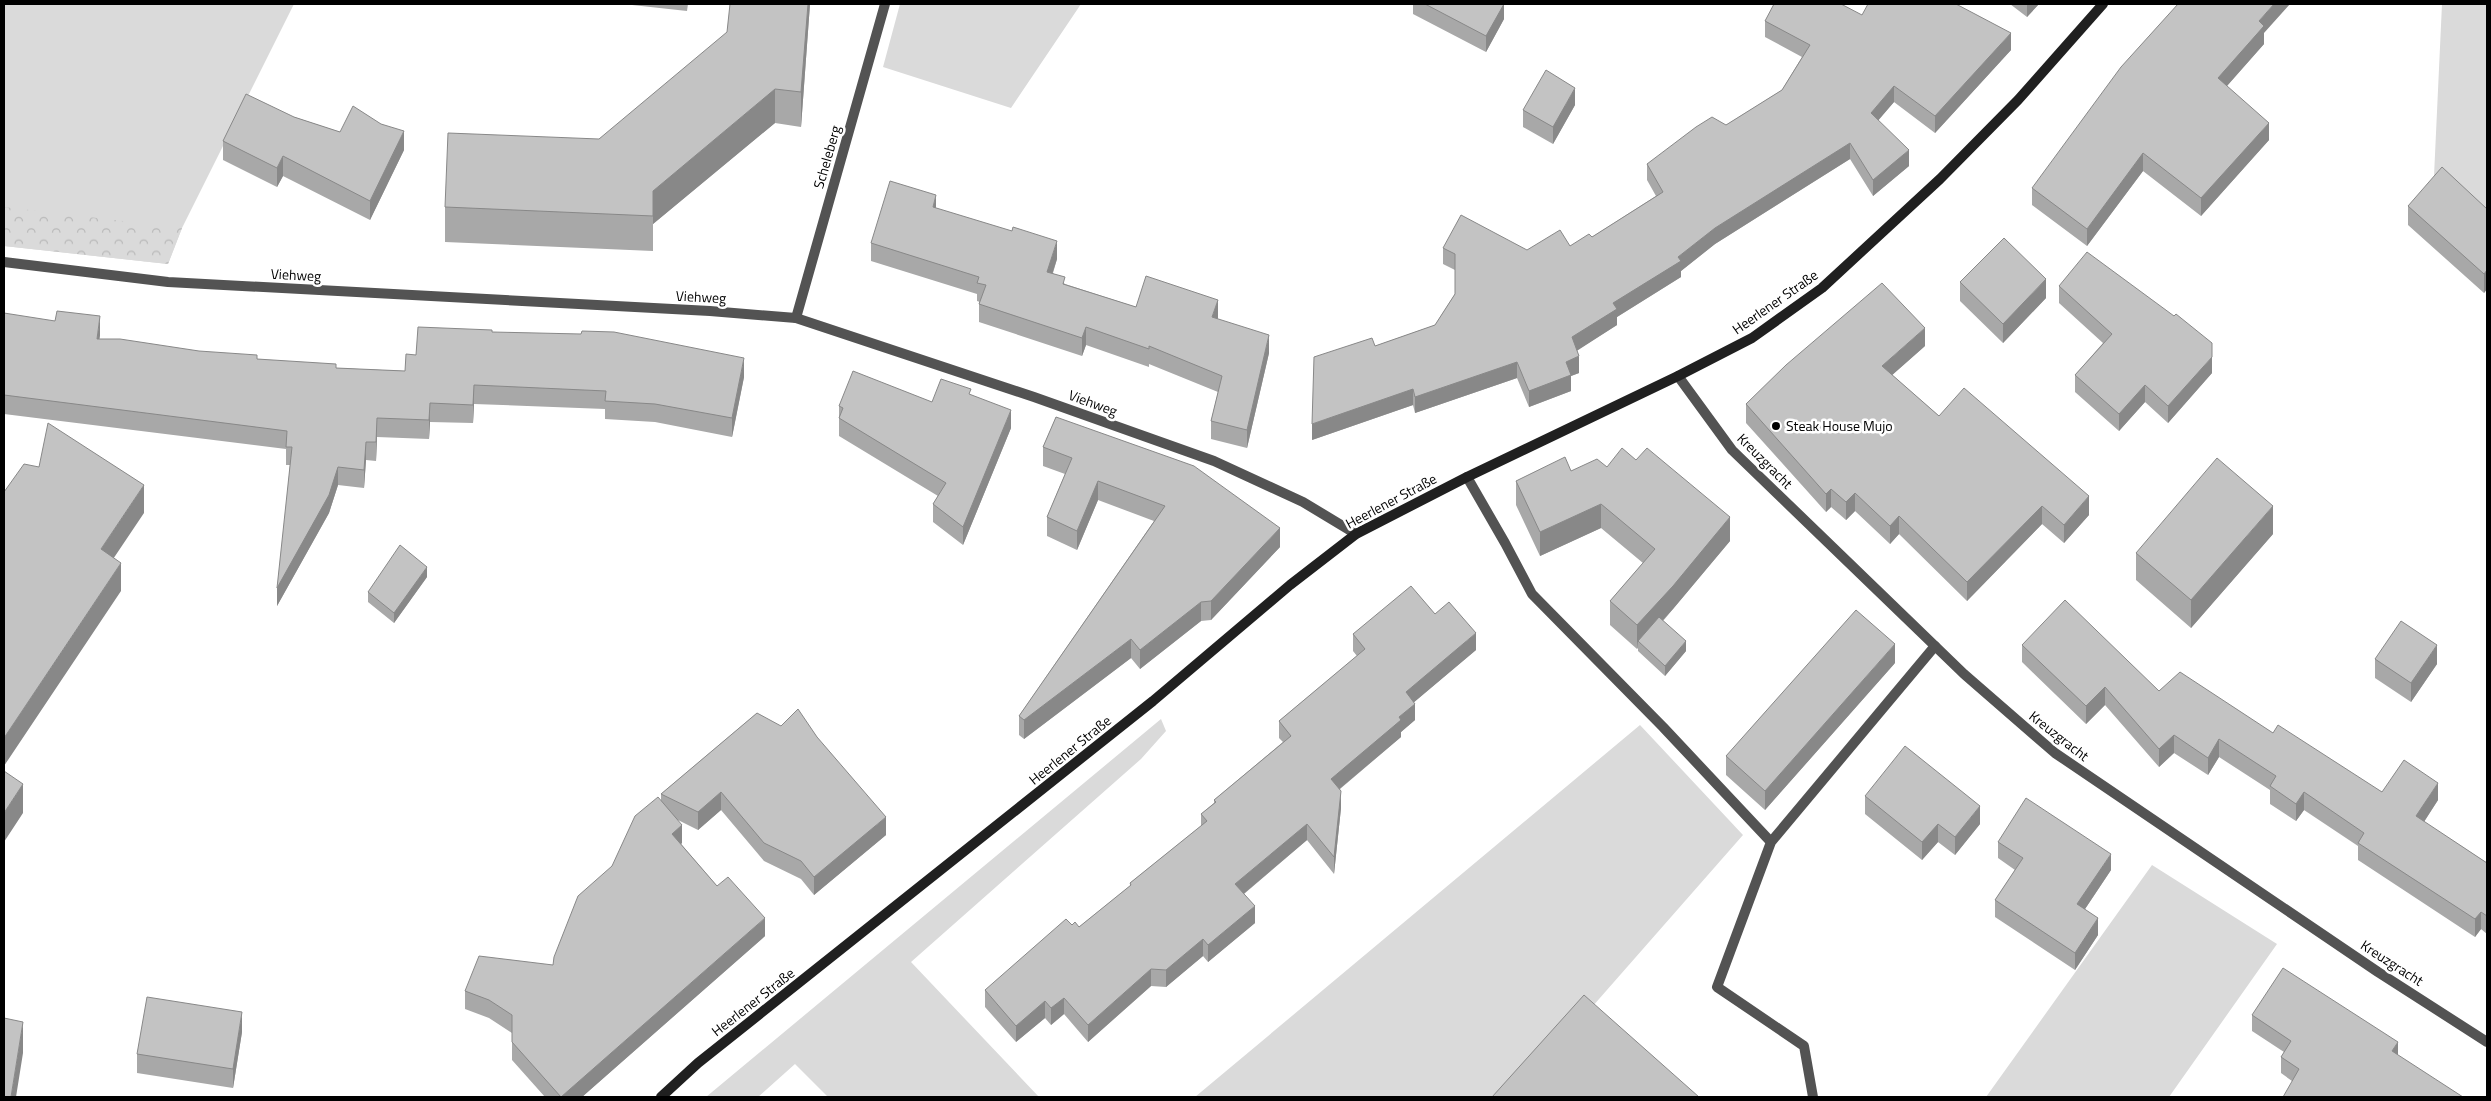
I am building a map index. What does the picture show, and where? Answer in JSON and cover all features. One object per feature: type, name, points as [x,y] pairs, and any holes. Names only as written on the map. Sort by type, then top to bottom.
[{"type":"main road","name":"Heerlener Straße","points":[[661,1097],[698,1062],[1152,702],[1285,590],[1356,534],[1467,477],[1678,376],[1752,338],[1829,282],[1888,230],[1952,168],[2018,100],[2103,4]]},
{"type":"street","name":"Scheleberg","points":[[796,318],[885,4]]},
{"type":"street","name":"Viehweg","points":[[4,262],[189,283],[796,318],[1034,397],[1214,461],[1303,502],[1356,534]]},
{"type":"street","name":"Kreuzgracht","points":[[1678,376],[1732,450],[1964,674],[2055,753],[2378,972],[2487,1042]]},
{"type":"street","points":[[1467,477],[1532,594],[1663,727],[1770,842]]},
{"type":"street","points":[[1813,1097],[1804,1046],[1717,986],[1770,842],[1935,646]]},
{"type":"green space","points":[[4,4],[294,4],[182,228],[168,264],[4,246]]},
{"type":"green space","points":[[900,4],[1081,4],[1011,108],[883,67]]},
{"type":"green space","points":[[2442,4],[2487,4],[2487,219],[2434,176]]},
{"type":"green space","points":[[4,207],[182,228],[168,264],[4,246]]},
{"type":"green space","points":[[1161,719],[1166,731],[1141,759],[911,962],[1039,1097],[828,1097],[795,1064],[758,1097],[706,1097]]},
{"type":"green space","points":[[1640,725],[1743,835],[1513,1097],[1195,1097]]},
{"type":"green space","points":[[2152,865],[2277,944],[2169,1097],[1986,1097]]},
{"type":"building","points":[[730,4],[808,4],[801,92],[775,89],[653,191],[653,216],[445,207],[448,133],[599,139],[727,32]]},
{"type":"building","points":[[1425,4],[1504,4],[1486,36]]},
{"type":"building","points":[[1774,4],[1841,4],[1862,15],[1868,4],[1956,4],[2011,33],[1935,116],[1894,86],[1871,113],[1909,150],[1873,180],[1850,143],[1715,228],[1678,257],[1681,261],[1613,303],[1617,309],[1572,337],[1579,356],[1566,362],[1571,375],[1529,391],[1517,362],[1415,397],[1413,389],[1312,424],[1314,357],[1372,338],[1375,346],[1435,325],[1455,294],[1455,254],[1443,248],[1461,215],[1527,250],[1560,230],[1570,246],[1589,234],[1592,237],[1663,192],[1647,164],[1696,127],[1712,117],[1726,125],[1782,90],[1810,45],[1765,21]]},
{"type":"building","points":[[2178,4],[2274,4],[2259,21],[2264,26],[2218,78],[2269,123],[2201,198],[2143,153],[2087,229],[2032,188],[2121,67]]},
{"type":"building","points":[[1546,70],[1575,88],[1553,127],[1523,110]]},
{"type":"building","points":[[246,94],[294,117],[340,132],[353,106],[381,124],[404,131],[370,201],[283,156],[277,168],[223,141]]},
{"type":"building","points":[[2442,167],[2487,209],[2487,270],[2484,274],[2408,206]]},
{"type":"building","points":[[890,181],[936,195],[933,207],[1012,231],[1013,227],[1057,241],[1047,272],[1065,277],[1063,284],[1136,307],[1146,276],[1218,300],[1212,317],[1269,335],[1247,430],[1211,421],[1222,376],[1149,346],[1149,349],[1086,327],[1082,338],[979,304],[986,285],[977,283],[979,277],[871,243]]},
{"type":"building","points":[[2004,238],[2046,279],[2003,324],[1960,282]]},
{"type":"building","points":[[2087,252],[2174,316],[2176,314],[2212,343],[2212,357],[2168,406],[2145,385],[2119,414],[2075,375],[2112,334],[2059,286]]},
{"type":"building","points":[[1882,283],[1925,328],[1882,366],[1939,416],[1964,388],[2089,496],[2064,525],[2042,506],[1967,582],[1899,516],[1890,526],[1855,493],[1846,502],[1831,489],[1826,494],[1746,404],[1786,365]]},
{"type":"building","points":[[57,311],[100,316],[97,339],[120,339],[199,351],[257,355],[257,359],[336,364],[336,368],[405,371],[406,354],[416,355],[418,327],[492,330],[492,332],[581,334],[582,331],[614,332],[744,358],[732,418],[655,404],[605,401],[606,391],[474,385],[473,405],[430,403],[429,420],[377,418],[376,442],[366,442],[364,470],[338,467],[329,495],[277,588],[292,447],[286,447],[287,431],[4,395],[4,313],[55,321]]},
{"type":"building","points":[[853,371],[932,402],[941,379],[971,389],[969,394],[1011,410],[963,527],[933,504],[946,483],[839,418],[843,408],[839,406]]},
{"type":"building","points":[[1056,417],[1194,466],[1280,528],[1211,601],[1201,602],[1140,650],[1131,639],[1024,720],[1019,716],[1165,506],[1098,481],[1077,531],[1047,517],[1072,458],[1043,447]]},
{"type":"building","points":[[48,423],[144,485],[101,549],[121,563],[4,738],[4,492],[24,464],[39,467]]},
{"type":"building","points":[[1622,448],[1636,460],[1647,448],[1730,517],[1673,586],[1637,625],[1610,601],[1655,549],[1601,504],[1540,532],[1516,481],[1565,457],[1571,471],[1597,459],[1607,467]]},
{"type":"building","points":[[2217,458],[2273,506],[2191,600],[2136,553]]},
{"type":"building","points":[[400,545],[427,567],[394,613],[368,592]]},
{"type":"building","points":[[1411,586],[1435,614],[1449,602],[1476,633],[1406,692],[1415,704],[1399,717],[1401,720],[1331,779],[1341,791],[1334,857],[1307,824],[1235,884],[1255,906],[1208,945],[1203,939],[1166,970],[1151,969],[1088,1025],[1064,998],[1051,1008],[1045,1001],[1016,1026],[985,990],[1066,919],[1072,925],[1075,922],[1079,927],[1207,821],[1201,814],[1216,802],[1214,800],[1291,736],[1279,721],[1365,649],[1353,634]]},
{"type":"building","points":[[2065,600],[2159,691],[2180,672],[2273,733],[2278,725],[2382,792],[2404,760],[2438,783],[2416,816],[2487,863],[2487,916],[2481,912],[2475,919],[2358,843],[2364,833],[2304,792],[2296,804],[2270,786],[2276,776],[2219,739],[2208,758],[2174,735],[2159,749],[2105,687],[2086,706],[2022,645]]},
{"type":"building","points":[[1856,610],[1895,644],[1765,791],[1726,756]]},
{"type":"building","points":[[1659,617],[1686,641],[1665,666],[1638,641]]},
{"type":"building","points":[[2401,621],[2437,645],[2411,683],[2375,659]]},
{"type":"building","points":[[798,709],[817,737],[886,817],[814,877],[801,861],[764,843],[721,792],[698,812],[661,794],[757,713],[781,726]]},
{"type":"building","points":[[1905,746],[1980,806],[1955,837],[1938,824],[1922,842],[1865,796]]},
{"type":"building","points":[[4,771],[23,784],[4,813]]},
{"type":"building","points":[[658,797],[682,825],[672,834],[717,886],[728,877],[765,918],[561,1097],[512,1042],[512,1015],[489,1000],[465,991],[479,956],[553,965],[554,957],[578,896],[612,866],[635,816]]},
{"type":"building","points":[[2026,798],[2111,854],[2077,904],[2098,918],[2075,953],[1995,900],[2023,858],[1998,842]]},
{"type":"building","points":[[2283,968],[2398,1042],[2392,1051],[2463,1097],[2283,1097],[2299,1069],[2281,1057],[2291,1041],[2252,1015]]},
{"type":"building","points":[[1584,995],[1699,1097],[1492,1097]]},
{"type":"building","points":[[147,997],[242,1012],[233,1069],[137,1054]]},
{"type":"building","points":[[4,1018],[23,1022],[11,1097],[4,1097]]},
{"type":"place","name":"Steak House Mujo","points":[[1776,426]]}]
